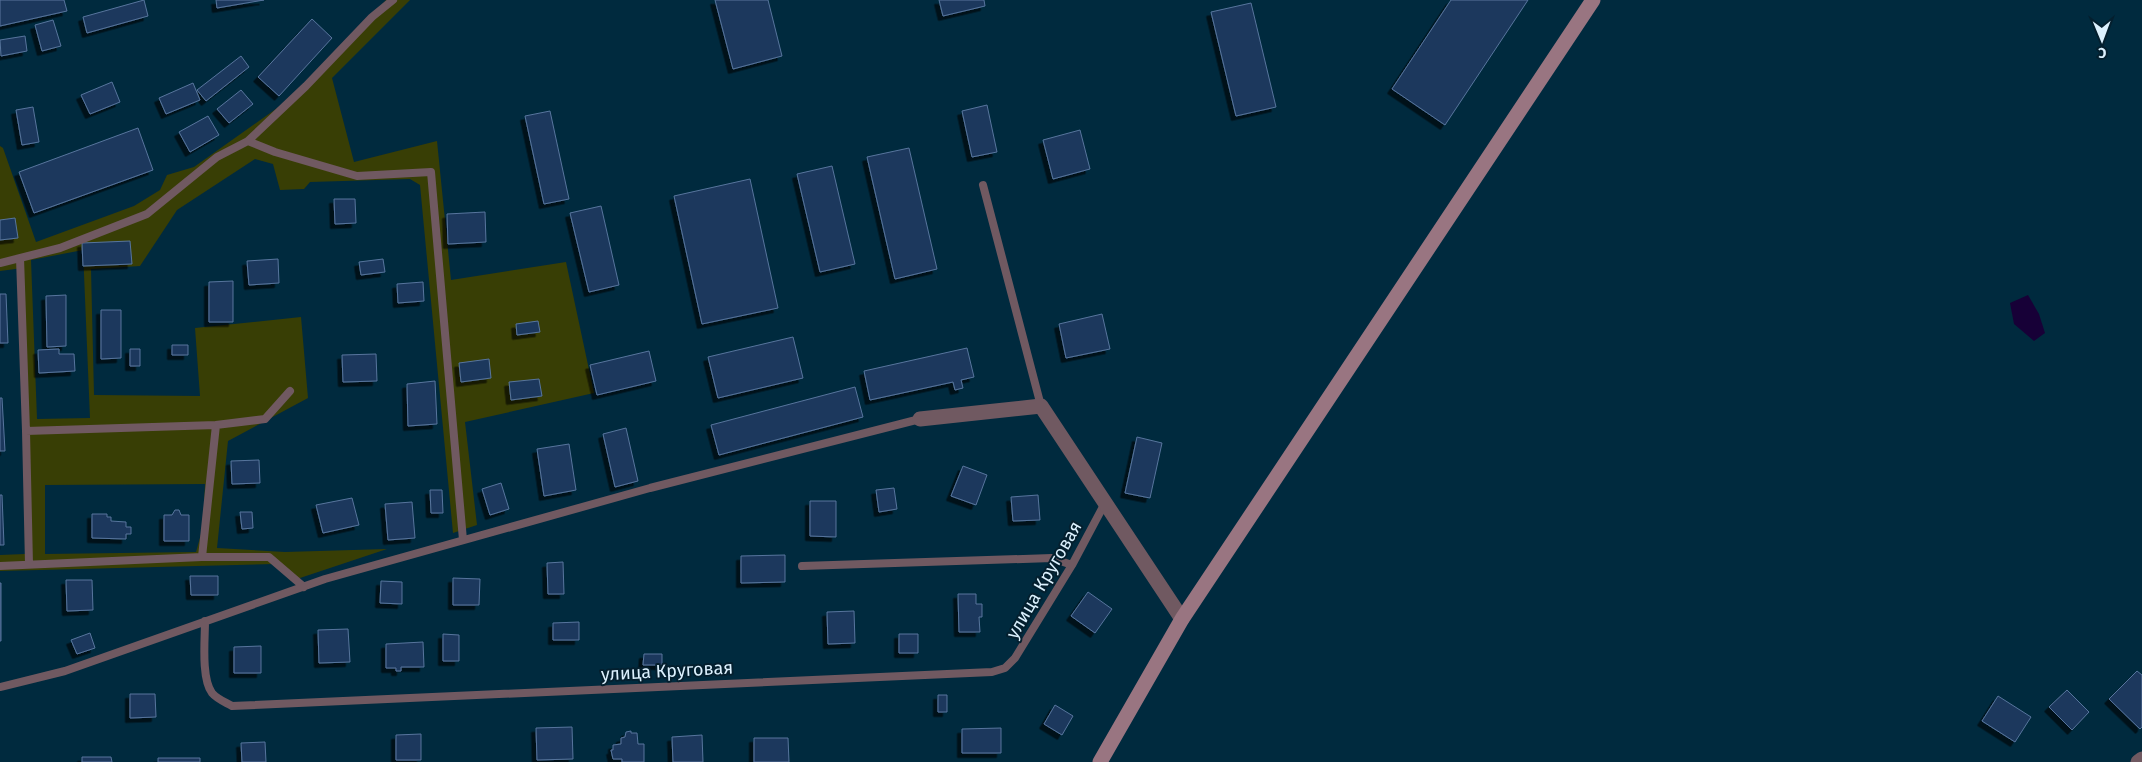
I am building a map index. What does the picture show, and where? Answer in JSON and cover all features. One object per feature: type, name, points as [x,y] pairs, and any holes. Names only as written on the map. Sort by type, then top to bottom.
[{"type":"street","points":[[1100,762],[1182,619],[1593,0]]},
{"type":"street","points":[[920,419],[1041,406],[1182,619]]},
{"type":"street","points":[[2138,762],[2142,759]]},
{"type":"lane","points":[[0,263],[60,248],[147,214],[217,157],[248,141],[306,86],[372,18],[394,0]]},
{"type":"lane","points":[[248,141],[275,152],[357,176],[431,172],[463,540]]},
{"type":"lane","points":[[983,185],[1041,406]]},
{"type":"lane","points":[[20,258],[29,564]]},
{"type":"lane","points":[[26,432],[216,425],[266,418],[290,391]]},
{"type":"lane","points":[[0,687],[65,671],[304,587],[463,540],[650,488],[920,419]]},
{"type":"lane","points":[[202,557],[216,425]]},
{"type":"lane","name":"улица Круговая","points":[[205,621],[206,678],[212,692],[220,700],[232,706],[992,672],[1005,668],[1015,658],[1072,565],[1105,503]]},
{"type":"lane","points":[[0,566],[202,557],[269,557],[304,587]]},
{"type":"lane","points":[[802,566],[1052,558],[1072,565]]},
{"type":"green space","points":[[386,0],[410,0],[332,78],[354,162],[437,141],[451,280],[566,262],[594,393],[465,422],[477,525],[453,533],[420,185],[410,179],[310,182],[304,189],[280,190],[273,164],[255,159],[177,210],[140,266],[91,269],[94,395],[200,396],[195,328],[301,317],[308,398],[228,441],[217,548],[285,552],[387,549],[291,581],[275,564],[0,571],[0,555],[25,554],[23,268],[0,271],[0,146],[3,148],[36,242],[134,206],[160,190],[167,175],[194,167],[304,89]],"holes":[[[83,250],[90,418],[37,419],[31,260]],[[205,484],[203,527],[196,552],[45,554],[45,485]]]},
{"type":"shaded area","points":[[2028,295],[2039,314],[2045,333],[2034,341],[2014,324],[2010,303]]},
{"type":"building","points":[[0,0],[64,0],[67,11],[0,26]]},
{"type":"building","points":[[144,0],[148,16],[87,33],[83,17]]},
{"type":"building","points":[[216,0],[264,0],[217,8]]},
{"type":"building","points":[[715,0],[768,0],[782,56],[733,69]]},
{"type":"building","points":[[939,0],[984,0],[985,6],[943,16]]},
{"type":"building","points":[[1451,0],[1528,0],[1445,125],[1392,89]]},
{"type":"building","points":[[1251,3],[1276,107],[1236,116],[1211,12]]},
{"type":"building","points":[[312,19],[332,38],[279,96],[258,77]]},
{"type":"building","points":[[53,20],[61,46],[42,51],[35,25]]},
{"type":"building","points":[[25,36],[27,51],[1,56],[0,40]]},
{"type":"building","points":[[241,56],[249,67],[206,101],[197,90]]},
{"type":"building","points":[[112,82],[120,102],[90,114],[81,95]]},
{"type":"building","points":[[193,83],[200,100],[166,114],[159,98]]},
{"type":"building","points":[[241,90],[253,104],[229,123],[217,109]]},
{"type":"building","points":[[987,105],[997,152],[972,157],[962,111]]},
{"type":"building","points":[[33,107],[39,142],[22,145],[16,110]]},
{"type":"building","points":[[550,111],[569,199],[544,204],[525,116]]},
{"type":"building","points":[[208,116],[219,135],[190,152],[179,132]]},
{"type":"building","points":[[138,128],[153,170],[34,213],[19,172]]},
{"type":"building","points":[[1080,130],[1090,169],[1053,179],[1043,140]]},
{"type":"building","points":[[909,148],[937,269],[895,279],[867,157]]},
{"type":"building","points":[[832,166],[855,264],[820,272],[797,174]]},
{"type":"building","points":[[750,179],[778,308],[702,324],[674,196]]},
{"type":"building","points":[[334,199],[355,199],[356,223],[335,224]]},
{"type":"building","points":[[601,206],[619,285],[589,292],[570,213]]},
{"type":"building","points":[[485,212],[486,242],[448,244],[447,214]]},
{"type":"building","points":[[15,218],[18,238],[0,240],[0,220]]},
{"type":"building","points":[[130,241],[132,264],[83,266],[82,243]]},
{"type":"building","points":[[278,259],[279,283],[249,285],[247,261]]},
{"type":"building","points":[[383,259],[385,272],[361,275],[359,262]]},
{"type":"building","points":[[233,281],[233,322],[209,322],[209,282]]},
{"type":"building","points":[[423,282],[424,301],[398,303],[397,284]]},
{"type":"building","points":[[0,294],[6,294],[8,343],[0,343]]},
{"type":"building","points":[[66,295],[66,346],[47,347],[46,296]]},
{"type":"building","points":[[101,310],[121,310],[121,358],[101,359]]},
{"type":"building","points":[[1102,314],[1110,349],[1066,358],[1059,324]]},
{"type":"building","points":[[538,321],[540,332],[517,335],[516,324]]},
{"type":"building","points":[[793,337],[803,378],[718,398],[708,357]]},
{"type":"building","points":[[172,345],[188,345],[188,355],[172,355]]},
{"type":"building","points":[[967,348],[974,377],[961,380],[963,388],[955,390],[953,382],[870,400],[864,371]]},
{"type":"building","points":[[59,349],[59,354],[74,354],[75,371],[39,373],[38,350]]},
{"type":"building","points":[[130,349],[140,349],[140,366],[130,366]]},
{"type":"building","points":[[649,351],[656,381],[597,395],[590,365]]},
{"type":"building","points":[[376,354],[377,381],[343,382],[342,355]]},
{"type":"building","points":[[489,359],[491,378],[461,382],[459,363]]},
{"type":"building","points":[[539,379],[542,396],[511,400],[509,382]]},
{"type":"building","points":[[435,381],[437,424],[408,426],[407,384]]},
{"type":"building","points":[[855,387],[863,417],[719,455],[711,425]]},
{"type":"building","points":[[0,398],[2,398],[5,451],[0,451]]},
{"type":"building","points":[[626,428],[638,481],[615,487],[603,434]]},
{"type":"building","points":[[1137,437],[1162,443],[1150,498],[1125,493]]},
{"type":"building","points":[[569,444],[576,490],[544,496],[537,449]]},
{"type":"building","points":[[259,460],[260,483],[232,484],[231,461]]},
{"type":"building","points":[[963,466],[987,475],[976,505],[951,496]]},
{"type":"building","points":[[501,483],[509,509],[490,515],[482,489]]},
{"type":"building","points":[[894,488],[897,509],[879,512],[876,490]]},
{"type":"building","points":[[430,490],[442,490],[443,513],[431,513]]},
{"type":"building","points":[[0,495],[2,495],[4,545],[0,545]]},
{"type":"building","points":[[1038,495],[1040,520],[1013,521],[1011,497]]},
{"type":"building","points":[[352,498],[359,525],[323,533],[316,505]]},
{"type":"building","points":[[810,501],[836,501],[836,537],[810,536]]},
{"type":"building","points":[[412,502],[415,538],[388,540],[385,504]]},
{"type":"building","points":[[175,510],[179,510],[181,515],[189,515],[189,541],[164,541],[164,515],[172,515]]},
{"type":"building","points":[[240,512],[252,512],[253,528],[242,529]]},
{"type":"building","points":[[92,514],[107,514],[107,517],[111,517],[111,521],[126,522],[126,527],[131,527],[131,534],[126,534],[126,539],[92,538]]},
{"type":"building","points":[[785,555],[785,582],[741,583],[741,556]]},
{"type":"building","points":[[563,562],[564,594],[548,594],[547,563]]},
{"type":"building","points":[[190,576],[218,576],[218,595],[191,595]]},
{"type":"building","points":[[453,578],[480,579],[479,605],[453,605]]},
{"type":"building","points":[[66,580],[92,580],[93,610],[67,611]]},
{"type":"building","points":[[381,581],[402,582],[402,604],[380,603]]},
{"type":"building","points":[[1,583],[1,641],[0,641]]},
{"type":"building","points":[[1088,592],[1112,609],[1095,633],[1071,616]]},
{"type":"building","points":[[958,594],[976,594],[976,604],[982,604],[982,617],[979,617],[980,632],[959,632]]},
{"type":"building","points":[[854,611],[855,643],[828,644],[827,612]]},
{"type":"building","points":[[579,622],[579,640],[553,640],[553,623]]},
{"type":"building","points":[[348,629],[350,662],[319,663],[318,630]]},
{"type":"building","points":[[90,633],[95,648],[77,654],[71,640]]},
{"type":"building","points":[[443,634],[459,635],[459,661],[443,661]]},
{"type":"building","points":[[899,634],[918,634],[918,653],[899,653]]},
{"type":"building","points":[[423,642],[424,667],[401,667],[401,671],[396,671],[396,668],[386,668],[386,644]]},
{"type":"building","points":[[261,646],[261,673],[234,673],[234,647]]},
{"type":"building","points":[[644,654],[662,654],[662,665],[643,665]]},
{"type":"building","points":[[2137,671],[2142,675],[2142,727],[2140,729],[2109,699]]},
{"type":"building","points":[[2067,690],[2089,712],[2072,730],[2049,707]]},
{"type":"building","points":[[130,694],[155,694],[156,717],[130,718]]},
{"type":"building","points":[[938,695],[947,695],[947,712],[938,712]]},
{"type":"building","points":[[1998,696],[2031,717],[2015,742],[1982,721]]},
{"type":"building","points":[[1055,705],[1073,716],[1062,735],[1044,724]]},
{"type":"building","points":[[572,727],[573,759],[537,760],[536,728]]},
{"type":"building","points":[[1001,728],[1001,753],[962,753],[962,729]]},
{"type":"building","points":[[631,731],[631,733],[637,733],[638,744],[644,744],[644,762],[622,762],[622,759],[613,759],[611,750],[613,750],[613,745],[621,744],[621,738],[625,737],[626,732]]},
{"type":"building","points":[[421,734],[421,760],[396,760],[396,735]]},
{"type":"building","points":[[702,735],[703,762],[673,762],[672,737]]},
{"type":"building","points":[[754,738],[788,738],[789,762],[754,762]]},
{"type":"building","points":[[265,742],[266,762],[242,762],[241,743]]},
{"type":"building","points":[[82,757],[111,757],[112,762],[82,762]]},
{"type":"building","points":[[158,758],[200,758],[200,762],[158,762]]}]
